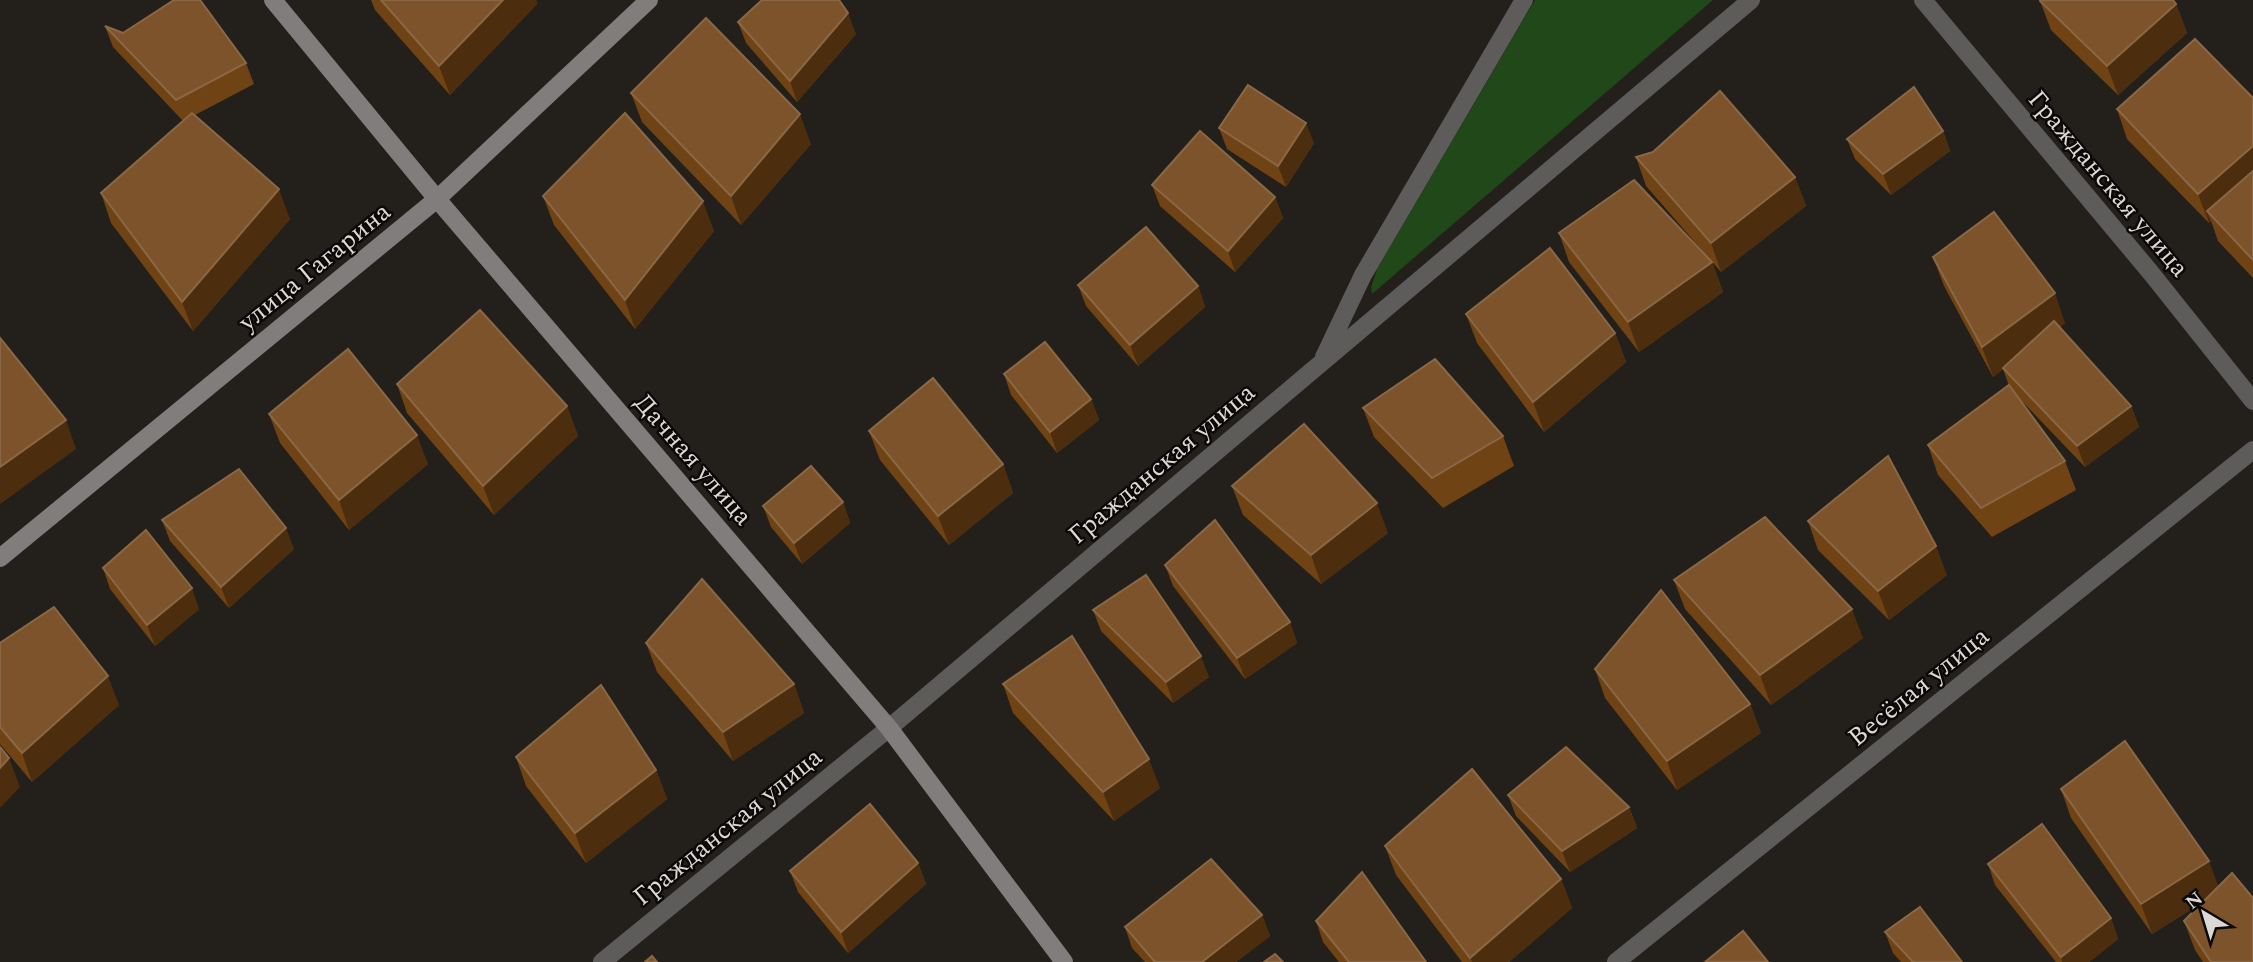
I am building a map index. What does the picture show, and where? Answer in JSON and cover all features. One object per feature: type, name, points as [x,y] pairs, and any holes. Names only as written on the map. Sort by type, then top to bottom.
[{"type":"main road","name":"Дачная улица","points":[[273,0],[437,199],[889,727],[1064,962]]},
{"type":"main road","name":"улица Гагарина","points":[[0,558],[437,199],[649,0]]},
{"type":"street","points":[[1321,363],[1363,275],[1524,0]]},
{"type":"street","name":"Гражданская улица","points":[[602,962],[889,727],[1751,0]]},
{"type":"street","name":"Гражданская улица","points":[[1923,0],[2151,273],[2253,401]]},
{"type":"street","name":"Весёлая улица","points":[[1616,962],[2253,450]]},
{"type":"green space","points":[[1535,0],[1713,0],[1372,294],[1371,288],[1377,269]]},
{"type":"building","points":[[174,0],[200,0],[246,63],[176,100],[105,26],[123,33]]},
{"type":"building","points":[[381,0],[503,0],[439,66]]},
{"type":"building","points":[[762,0],[839,0],[848,13],[790,81],[738,22]]},
{"type":"building","points":[[2041,0],[2173,0],[2176,4],[2107,66]]},
{"type":"building","points":[[706,18],[800,114],[731,196],[631,93]]},
{"type":"building","points":[[2195,39],[2253,98],[2253,146],[2198,194],[2117,109]]},
{"type":"building","points":[[1248,85],[1306,123],[1278,166],[1219,128]]},
{"type":"building","points":[[1914,87],[1943,131],[1883,174],[1847,139]]},
{"type":"building","points":[[1720,91],[1795,177],[1711,243],[1636,157],[1653,152]]},
{"type":"building","points":[[192,113],[279,189],[182,302],[101,193]]},
{"type":"building","points":[[625,113],[703,201],[625,300],[543,196]]},
{"type":"building","points":[[1200,131],[1275,197],[1228,251],[1152,185]]},
{"type":"building","points":[[2253,171],[2253,260],[2207,211]]},
{"type":"building","points":[[1634,180],[1712,262],[1628,322],[1559,233]]},
{"type":"building","points":[[1994,212],[2055,293],[1982,347],[1933,257]]},
{"type":"building","points":[[1146,227],[1198,286],[1130,345],[1078,285]]},
{"type":"building","points":[[1550,248],[1615,333],[1533,402],[1466,314]]},
{"type":"building","points":[[480,310],[567,406],[483,486],[397,384]]},
{"type":"building","points":[[2054,321],[2131,406],[2077,446],[2003,368]]},
{"type":"building","points":[[0,338],[66,420],[0,467]]},
{"type":"building","points":[[1045,342],[1091,399],[1050,432],[1004,374]]},
{"type":"building","points":[[348,349],[417,435],[339,500],[269,414]]},
{"type":"building","points":[[1435,359],[1503,436],[1432,478],[1363,408]]},
{"type":"building","points":[[933,378],[1003,464],[938,516],[869,431]]},
{"type":"building","points":[[2009,385],[2065,461],[1981,508],[1928,445]]},
{"type":"building","points":[[1304,424],[1377,503],[1311,555],[1232,486]]},
{"type":"building","points":[[1888,456],[1936,546],[1878,591],[1808,521]]},
{"type":"building","points":[[811,466],[843,502],[794,543],[763,506]]},
{"type":"building","points":[[239,469],[286,528],[221,587],[162,520]]},
{"type":"building","points":[[1765,517],[1852,609],[1760,675],[1674,580]]},
{"type":"building","points":[[1215,520],[1290,622],[1237,658],[1165,565]]},
{"type":"building","points":[[146,530],[192,588],[147,625],[103,568]]},
{"type":"building","points":[[1146,575],[1201,656],[1166,682],[1093,610]]},
{"type":"building","points":[[702,579],[794,684],[723,732],[646,643]]},
{"type":"building","points":[[1661,590],[1750,704],[1667,761],[1595,669]]},
{"type":"building","points":[[54,607],[108,676],[22,753],[0,727],[0,643]]},
{"type":"building","points":[[1072,636],[1149,759],[1103,792],[1003,684]]},
{"type":"building","points":[[601,685],[656,770],[575,833],[516,757]]},
{"type":"building","points":[[2125,741],[2209,861],[2141,904],[2061,789]]},
{"type":"building","points":[[0,747],[9,758],[0,768]]},
{"type":"building","points":[[1566,747],[1629,807],[1562,851],[1508,795]]},
{"type":"building","points":[[1472,769],[1561,879],[1470,958],[1385,846]]},
{"type":"building","points":[[870,804],[918,863],[841,932],[790,871]]},
{"type":"building","points":[[2042,824],[2111,918],[2061,957],[1988,864]]},
{"type":"building","points":[[1211,859],[1262,915],[1202,962],[1155,962],[1125,927]]},
{"type":"building","points":[[1362,872],[1426,962],[1349,962],[1316,921]]},
{"type":"building","points":[[2232,873],[2253,898],[2253,962],[2211,962],[2184,921]]},
{"type":"building","points":[[1920,907],[1962,962],[1913,962],[1885,932]]},
{"type":"building","points":[[1743,931],[1768,962],[1705,962]]},
{"type":"building","points":[[1275,954],[1283,962],[1264,962]]},
{"type":"building","points":[[652,956],[657,962],[645,962]]}]
